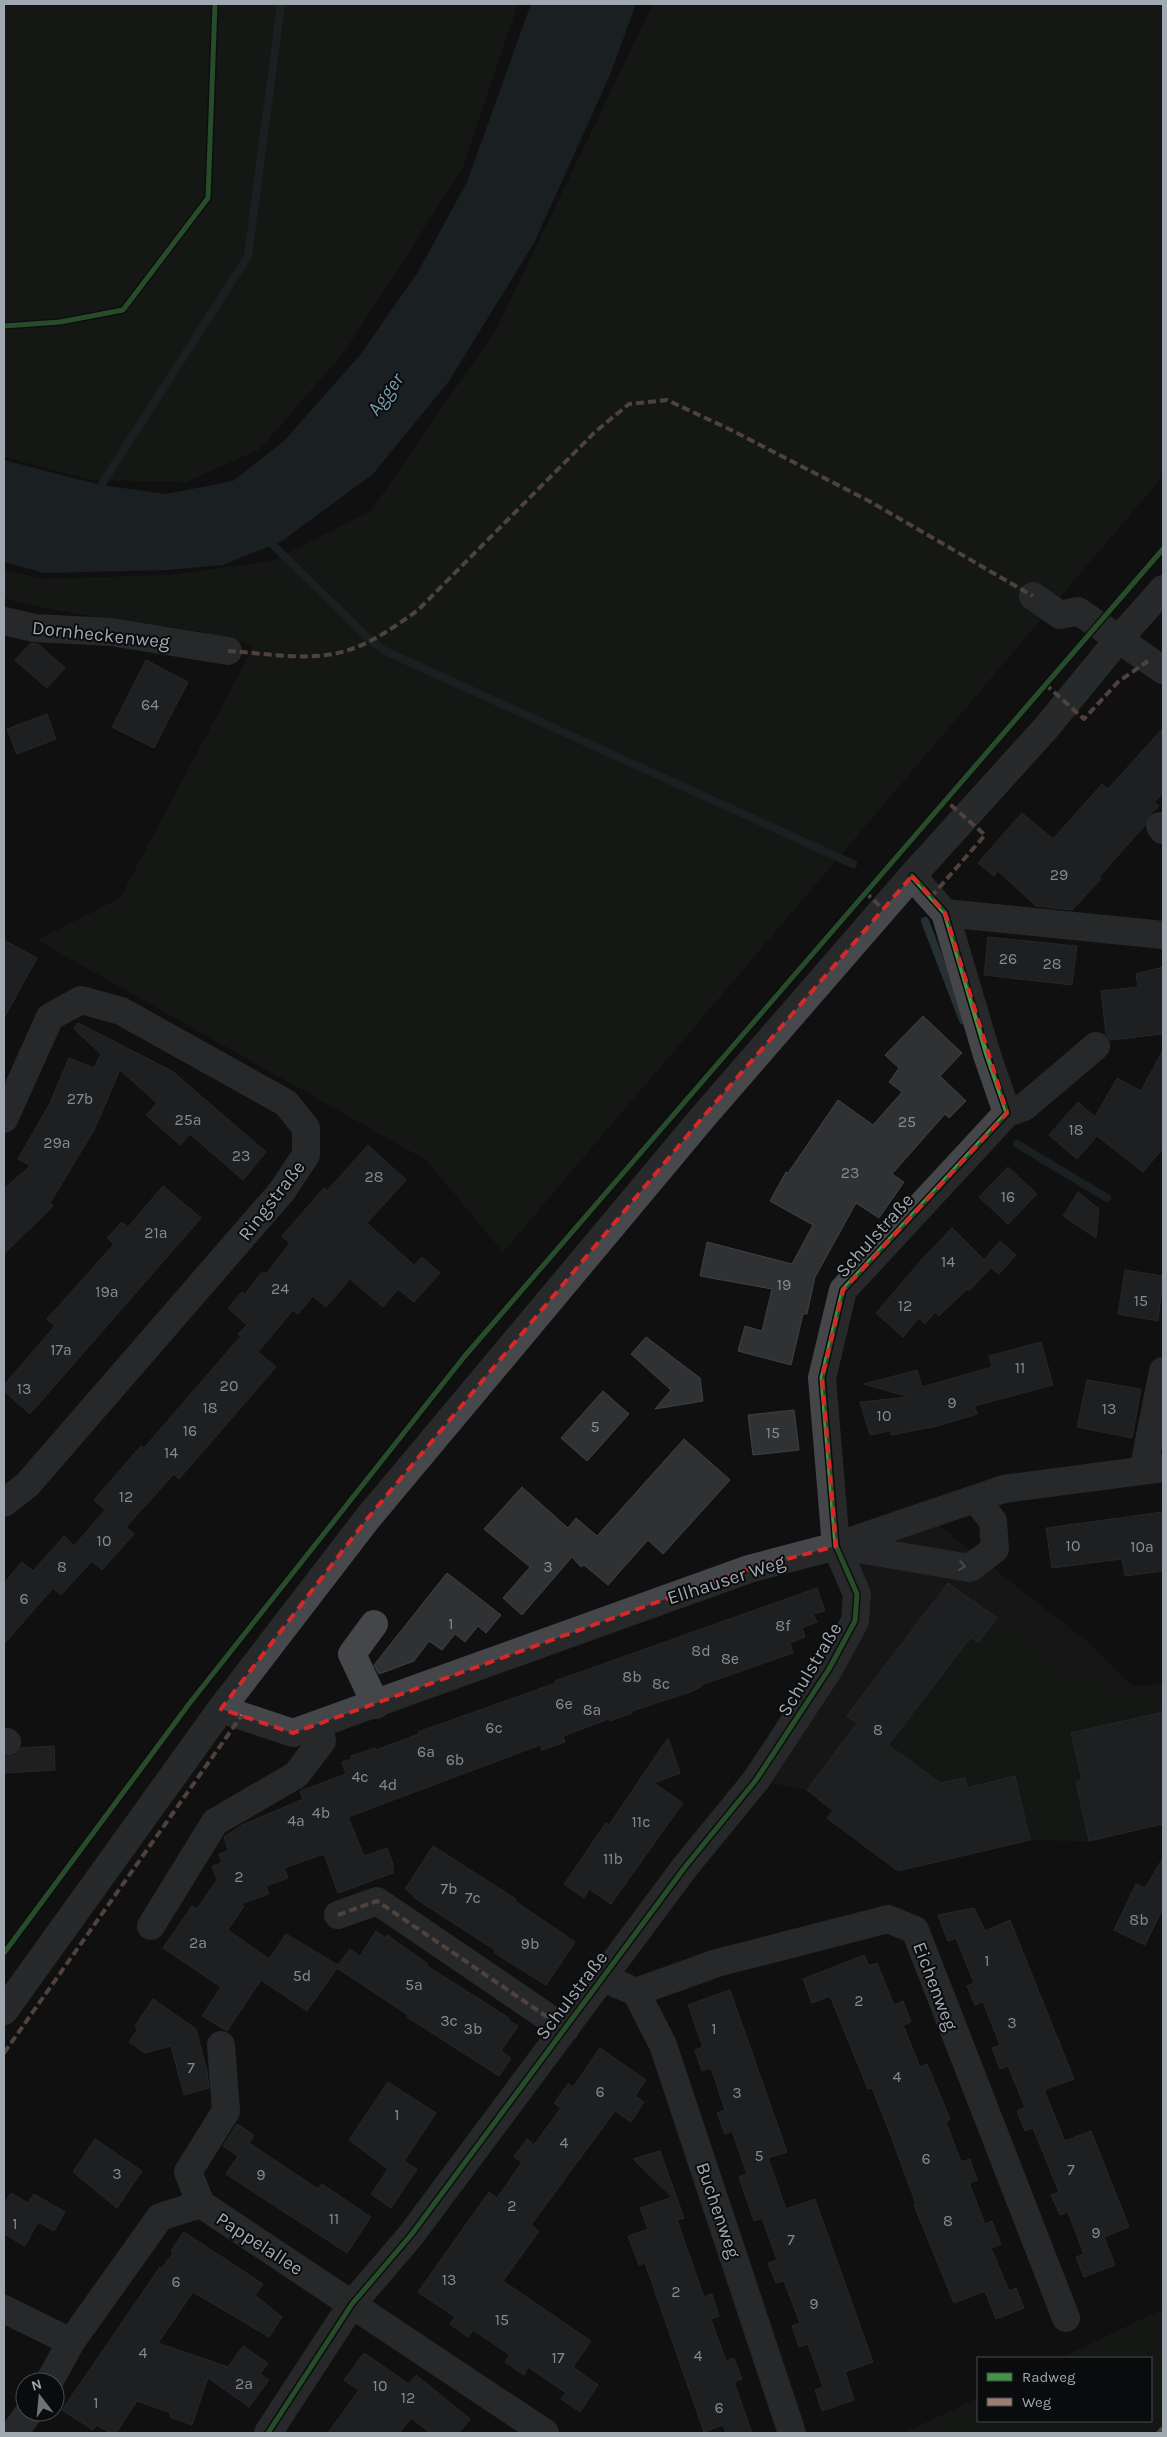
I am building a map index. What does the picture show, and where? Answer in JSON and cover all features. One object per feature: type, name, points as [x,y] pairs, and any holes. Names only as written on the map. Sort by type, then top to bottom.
[{"type":"main road","points":[[4,2011],[221,1709],[367,1519],[704,1117],[912,876],[1046,728],[1118,640],[1163,589]]},
{"type":"street","points":[[1033,596],[1060,614],[1078,611],[1163,670]]},
{"type":"street","name":"Dornheckenweg","points":[[4,621],[34,628],[111,632],[228,651]]},
{"type":"street","points":[[912,876],[945,913],[987,1055],[1007,1113],[1024,1107],[1096,1046]]},
{"type":"street","points":[[945,913],[1163,930]]},
{"type":"street","name":"Ringstraße","points":[[4,1119],[50,1017],[81,1000],[121,1011],[286,1103],[306,1128],[306,1155],[276,1199],[27,1485],[4,1503]]},
{"type":"street","name":"Schulstraße","points":[[268,2433],[352,2304],[411,2235],[685,1867],[756,1780],[829,1670],[855,1621],[856,1594],[836,1546],[822,1378],[843,1290],[1007,1113]]},
{"type":"street","name":"Ellhauser Weg","points":[[221,1709],[293,1734],[749,1569],[836,1546],[1004,1489],[1153,1469],[1163,1371]]},
{"type":"street","points":[[836,1546],[970,1568],[994,1549],[993,1522],[975,1500]]},
{"type":"street","points":[[374,1624],[352,1654],[376,1705]]},
{"type":"street","points":[[151,1926],[214,1822],[296,1775],[322,1741],[319,1725]]},
{"type":"street","name":"Schulstraße","points":[[338,1915],[377,1901],[565,2029]]},
{"type":"street","name":"Eichenweg","points":[[636,1992],[716,1963],[888,1919],[915,1930],[1066,2318]]},
{"type":"street","points":[[603,1978],[636,1992]]},
{"type":"street","name":"Buchenweg","points":[[636,1992],[664,2045],[792,2433]]},
{"type":"street","points":[[201,2204],[188,2172],[226,2111],[221,2045]]},
{"type":"street","name":"Pappelallee","points":[[54,2372],[71,2342],[160,2217],[201,2204],[545,2433]]},
{"type":"street","points":[[4,2309],[71,2342]]},
{"type":"street","points":[[14,2433],[22,2422]]},
{"type":"highlighted area","points":[[912,876],[945,913],[1007,1113],[843,1290],[822,1378],[836,1546],[749,1569],[293,1733],[221,1709],[367,1519],[703,1117]]},
{"type":"shaded area","points":[[4,4],[518,4],[462,169],[345,351],[260,449],[186,482],[91,480],[4,457]]},
{"type":"shaded area","points":[[653,4],[1163,4],[1163,476],[503,1252],[426,1160],[37,940],[120,898],[247,659],[253,644],[191,630],[66,612],[4,598],[4,569],[42,579],[169,575],[272,561],[371,511],[497,328]]},
{"type":"shaded area","points":[[927,1516],[1094,1647],[1132,1686],[1163,1684],[1163,1824],[1089,1841],[1030,1840],[898,1871],[827,1818],[833,1811],[807,1790],[756,1780],[855,1621],[836,1546]]},
{"type":"shaded area","points":[[997,1618],[1071,1672],[1132,1687],[1163,1684],[1163,1712],[1071,1733],[1082,1780],[1076,1782],[1089,1841],[1030,1840],[1015,1776],[967,1788],[965,1778],[940,1783],[888,1745],[971,1637],[978,1643]]},
{"type":"shaded area","points":[[1163,2309],[1163,2433],[904,2433],[977,2398],[977,2422],[1152,2422],[1152,2357],[1063,2357]]},
{"type":"water","name":"Agger","points":[[531,4],[636,4],[610,75],[534,243],[449,381],[373,474],[282,541],[223,565],[167,570],[44,573],[4,562],[4,460],[101,485],[166,494],[233,481],[284,441],[360,355],[418,272],[467,182]]},
{"type":"building","points":[[31,643],[38,644],[65,668],[47,688],[15,660]]},
{"type":"building","points":[[146,660],[188,682],[154,748],[112,727]]},
{"type":"building","points":[[47,714],[56,739],[17,754],[7,729]]},
{"type":"building","points":[[1163,728],[1163,793],[1154,802],[1159,806],[1150,814],[1145,825],[1099,877],[1101,879],[1072,910],[1036,906],[998,871],[994,876],[978,863],[1022,813],[1053,839],[1102,784],[1108,789]]},
{"type":"building","points":[[988,937],[1077,946],[1072,985],[984,975]]},
{"type":"building","points":[[4,940],[37,958],[4,1018]]},
{"type":"building","points":[[1163,967],[1163,1034],[1110,1040],[1106,1034],[1101,991],[1138,987],[1136,974]]},
{"type":"building","points":[[923,1016],[962,1053],[940,1076],[966,1101],[949,1118],[945,1114],[892,1174],[904,1182],[879,1218],[856,1203],[815,1277],[807,1314],[803,1314],[791,1365],[738,1351],[745,1326],[762,1331],[772,1289],[700,1276],[707,1242],[792,1264],[813,1225],[770,1201],[786,1172],[788,1173],[838,1100],[873,1125],[902,1092],[889,1082],[899,1068],[885,1055]]},
{"type":"building","points":[[78,1023],[172,1071],[266,1152],[243,1180],[190,1134],[180,1145],[146,1115],[157,1103],[120,1070],[94,1130],[50,1203],[53,1206],[4,1254],[4,1189],[30,1166],[18,1159],[50,1103],[69,1058],[94,1068],[101,1054],[74,1029]]},
{"type":"building","points":[[1163,1050],[1163,1148],[1143,1172],[1097,1136],[1077,1159],[1049,1135],[1078,1102],[1095,1117],[1117,1078],[1141,1091]]},
{"type":"building","points":[[368,1145],[406,1180],[367,1223],[414,1265],[422,1257],[440,1273],[414,1302],[398,1289],[383,1307],[350,1279],[326,1307],[313,1296],[298,1314],[293,1310],[258,1352],[276,1367],[179,1479],[174,1474],[126,1527],[134,1534],[102,1570],[92,1561],[61,1595],[53,1588],[4,1644],[4,1583],[22,1562],[33,1571],[64,1536],[74,1546],[105,1510],[94,1500],[141,1446],[144,1448],[241,1336],[238,1334],[247,1325],[228,1308],[242,1292],[245,1294],[261,1273],[267,1273],[290,1243],[282,1236],[324,1188],[327,1191]]},
{"type":"building","points":[[1008,1167],[1037,1194],[1008,1224],[979,1197]]},
{"type":"building","points":[[163,1186],[201,1218],[30,1414],[4,1391],[4,1385],[55,1326],[47,1319],[114,1244],[107,1238],[122,1222],[128,1227]]},
{"type":"building","points":[[1078,1192],[1099,1209],[1096,1238],[1063,1216]]},
{"type":"building","points":[[952,1228],[984,1260],[1000,1241],[1016,1255],[999,1274],[991,1268],[969,1291],[967,1289],[939,1316],[935,1312],[925,1324],[919,1318],[903,1337],[876,1313],[924,1257]]},
{"type":"building","points":[[1125,1270],[1163,1276],[1158,1321],[1118,1314]]},
{"type":"building","points":[[646,1337],[700,1378],[703,1401],[655,1409],[671,1390],[631,1354]]},
{"type":"building","points":[[1041,1342],[1053,1385],[974,1406],[977,1414],[937,1426],[891,1435],[890,1431],[870,1435],[860,1402],[909,1397],[864,1384],[917,1370],[922,1387],[992,1367],[989,1356]]},
{"type":"building","points":[[1087,1380],[1141,1389],[1132,1438],[1077,1427]]},
{"type":"building","points":[[603,1391],[629,1414],[587,1461],[561,1438]]},
{"type":"building","points":[[794,1410],[799,1450],[753,1455],[748,1415]]},
{"type":"building","points":[[684,1439],[730,1480],[663,1554],[648,1540],[608,1585],[584,1565],[581,1567],[572,1557],[522,1615],[503,1598],[530,1567],[484,1529],[522,1487],[568,1528],[576,1518],[597,1536]]},
{"type":"building","points":[[1163,1512],[1163,1571],[1125,1576],[1122,1559],[1052,1568],[1046,1528]]},
{"type":"building","points":[[447,1573],[501,1615],[486,1633],[478,1626],[465,1642],[455,1634],[442,1650],[429,1641],[414,1661],[379,1674],[374,1665]]},
{"type":"building","points":[[948,1583],[997,1618],[978,1643],[971,1637],[888,1745],[940,1783],[965,1778],[967,1788],[1015,1776],[1030,1840],[898,1871],[827,1818],[833,1811],[807,1790],[857,1723],[847,1716]]},
{"type":"building","points":[[817,1588],[825,1611],[813,1614],[817,1622],[802,1628],[805,1637],[790,1643],[793,1653],[701,1685],[701,1687],[690,1692],[632,1711],[632,1713],[610,1721],[609,1719],[563,1736],[565,1742],[542,1750],[540,1745],[348,1817],[364,1856],[387,1848],[393,1864],[393,1873],[338,1893],[324,1854],[284,1868],[288,1878],[266,1886],[269,1894],[240,1904],[244,1906],[228,1930],[269,1959],[286,1934],[338,1965],[350,1949],[360,1956],[376,1931],[386,1938],[387,1935],[428,1964],[427,1966],[509,2018],[508,2020],[518,2026],[501,2051],[511,2058],[499,2076],[407,2017],[408,2015],[337,1968],[307,2011],[261,1980],[227,2031],[202,2016],[221,1987],[163,1948],[192,1906],[197,1909],[217,1880],[212,1866],[222,1863],[219,1854],[228,1851],[224,1837],[242,1825],[303,1799],[300,1791],[346,1774],[342,1762],[352,1759],[351,1756],[375,1748],[376,1750],[419,1734],[418,1732],[556,1683],[555,1681]]},
{"type":"building","points":[[1163,1712],[1163,1824],[1089,1841],[1076,1782],[1082,1780],[1071,1733]]},
{"type":"building","points":[[668,1738],[680,1773],[654,1783],[683,1803],[611,1904],[589,1889],[584,1898],[564,1884],[606,1823],[609,1825]]},
{"type":"building","points":[[54,1746],[55,1770],[4,1773],[4,1758],[14,1756],[21,1748]]},
{"type":"building","points":[[433,1846],[516,1899],[515,1901],[575,1942],[546,1985],[504,1959],[494,1952],[495,1950],[413,1897],[405,1889]]},
{"type":"building","points":[[1163,1858],[1163,1908],[1145,1945],[1114,1930],[1136,1884],[1145,1888]]},
{"type":"building","points":[[974,1908],[985,1931],[1010,1920],[1074,2079],[1044,2090],[1065,2141],[1091,2131],[1129,2227],[1104,2237],[1115,2265],[1084,2277],[1076,2257],[1084,2254],[1068,2212],[1060,2215],[1051,2195],[1059,2192],[1033,2128],[1025,2131],[1017,2111],[1025,2107],[1008,2066],[1000,2069],[992,2048],[1000,2045],[983,2002],[975,2005],[967,1986],[974,1983],[956,1938],[948,1941],[938,1915]]},
{"type":"building","points":[[864,1955],[869,1966],[877,1963],[894,2005],[903,2001],[911,2022],[903,2025],[920,2067],[927,2064],[950,2119],[946,2122],[961,2162],[970,2159],[977,2180],[969,2183],[985,2224],[992,2221],[1001,2244],[991,2248],[1009,2291],[1016,2288],[1024,2308],[996,2319],[985,2291],[954,2303],[914,2205],[916,2204],[872,2088],[868,2089],[830,1996],[812,2003],[803,1979]]},
{"type":"building","points":[[730,1990],[787,2152],[768,2158],[786,2209],[815,2199],[873,2362],[845,2372],[854,2400],[822,2411],[815,2390],[823,2387],[808,2344],[799,2347],[792,2326],[800,2323],[784,2281],[776,2283],[768,2263],[777,2260],[762,2218],[754,2221],[739,2177],[747,2174],[732,2131],[725,2134],[717,2113],[725,2110],[711,2068],[702,2071],[695,2050],[703,2047],[688,2005]]},
{"type":"building","points":[[153,1999],[196,2029],[207,2071],[209,2088],[184,2095],[171,2046],[145,2053],[129,2042],[138,2029],[135,2026]]},
{"type":"building","points":[[600,2048],[646,2080],[635,2096],[644,2102],[631,2122],[615,2111],[531,2225],[539,2231],[503,2281],[591,2341],[573,2367],[598,2385],[580,2412],[561,2399],[566,2393],[528,2367],[524,2375],[505,2362],[510,2355],[473,2330],[468,2337],[450,2324],[455,2317],[418,2292],[489,2192],[497,2198],[522,2162],[514,2157],[527,2139],[534,2145],[561,2108],[554,2103],[568,2084],[573,2087]]},
{"type":"building","points":[[388,2082],[436,2113],[404,2161],[417,2169],[391,2208],[371,2194],[388,2169],[349,2140]]},
{"type":"building","points":[[237,2124],[254,2135],[249,2143],[318,2189],[322,2184],[371,2217],[347,2253],[226,2174],[238,2156],[223,2146]]},
{"type":"building","points":[[95,2139],[142,2171],[117,2208],[73,2172]]},
{"type":"building","points":[[660,2151],[684,2218],[677,2220],[704,2297],[712,2294],[719,2316],[711,2319],[726,2361],[734,2358],[742,2379],[734,2382],[752,2433],[726,2433],[723,2425],[704,2432],[645,2263],[639,2265],[628,2236],[648,2229],[640,2208],[672,2197],[633,2159]]},
{"type":"building","points":[[11,2193],[28,2203],[34,2194],[65,2212],[54,2231],[38,2222],[25,2246],[4,2234],[4,2205]]},
{"type":"building","points":[[184,2232],[263,2284],[255,2295],[282,2317],[269,2337],[193,2292],[158,2343],[228,2367],[243,2346],[268,2363],[260,2374],[269,2380],[249,2407],[208,2378],[192,2425],[170,2417],[171,2413],[137,2401],[116,2433],[110,2433],[97,2425],[93,2430],[65,2412],[65,2406],[160,2267],[162,2268],[173,2253],[171,2251]]},
{"type":"building","points":[[364,2353],[409,2384],[416,2375],[470,2419],[459,2433],[430,2433],[411,2418],[399,2433],[328,2433],[359,2390],[344,2380]]},
{"type":"waterway","points":[[96,493],[248,256],[281,4]]},
{"type":"waterway","points":[[266,538],[366,636],[383,650],[853,864]]},
{"type":"waterway","points":[[925,921],[963,1020]]},
{"type":"waterway","points":[[1017,1144],[1107,1198]]},
{"type":"marked path","points":[[228,651],[320,656],[345,651],[378,637],[418,610],[595,432],[629,404],[667,400],[729,429],[869,501],[1033,596]]},
{"type":"marked path","points":[[1045,684],[1084,719],[1118,682],[1148,661]]},
{"type":"marked path","points":[[931,897],[985,835],[945,800]]},
{"type":"marked path","points":[[865,892],[883,909]]},
{"type":"marked path","points":[[4,2053],[242,1715]]},
{"type":"marked path","points":[[338,1915],[377,1901],[565,2029]]},
{"type":"marked path","points":[[1158,2433],[1163,2428]]},
{"type":"cycle path","points":[[4,326],[60,322],[123,310],[208,198],[215,4]]},
{"type":"cycle path","points":[[4,1953],[189,1704],[464,1357],[1163,549]]},
{"type":"cycle path","points":[[268,2433],[352,2304],[411,2235],[685,1867],[756,1780],[829,1669],[855,1621],[857,1594],[836,1546],[822,1378],[843,1290],[1007,1113],[987,1055],[945,913],[912,876]]}]
